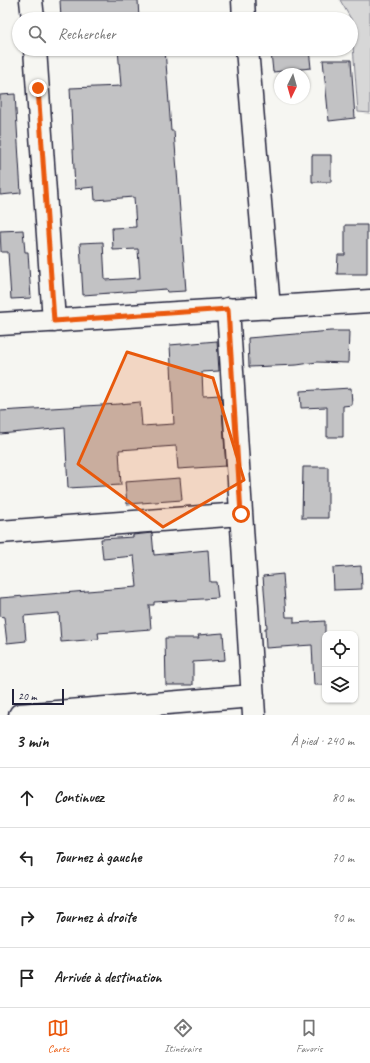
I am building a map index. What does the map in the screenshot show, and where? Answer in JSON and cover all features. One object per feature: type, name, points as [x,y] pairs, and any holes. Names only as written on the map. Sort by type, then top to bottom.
[{"type":"street","points":[[31,0],[32,12]]},
{"type":"street","points":[[243,0],[244,12]]},
{"type":"street","points":[[35,56],[54,321]]},
{"type":"street","points":[[248,56],[269,308]]},
{"type":"street","points":[[0,324],[228,309],[370,302]]},
{"type":"street","points":[[20,715],[254,705],[228,309]]},
{"type":"street","points":[[0,532],[241,514]]},
{"type":"highlighted area","points":[[127,352],[213,378],[244,480],[163,527],[78,464]]},
{"type":"shaded area","points":[[340,0],[370,0],[370,113],[358,112],[354,56],[358,56],[358,12],[347,12]]},
{"type":"building","points":[[60,0],[138,0],[139,12],[61,12]]},
{"type":"building","points":[[119,56],[166,56],[171,131],[174,131],[186,291],[167,292],[166,289],[83,295],[80,243],[103,242],[105,280],[140,278],[138,249],[113,250],[112,228],[136,227],[134,197],[95,200],[94,187],[75,189],[70,88],[121,86]]},
{"type":"building","points":[[271,56],[310,56],[311,68],[274,68],[274,72]]},
{"type":"building","points":[[323,60],[351,60],[355,118],[329,121]]},
{"type":"building","points":[[15,94],[21,193],[0,195],[0,95]]},
{"type":"building","points":[[312,155],[331,155],[331,182],[312,182]]},
{"type":"building","points":[[345,225],[367,225],[367,274],[337,274],[338,255],[345,255]]},
{"type":"building","points":[[23,230],[25,252],[28,252],[31,298],[11,299],[8,252],[1,252],[0,231]]},
{"type":"building","points":[[331,331],[349,331],[348,363],[317,362],[297,365],[249,367],[248,338]]},
{"type":"building","points":[[217,341],[219,371],[202,372],[203,396],[221,395],[226,466],[178,469],[176,446],[119,450],[121,485],[68,488],[65,428],[0,434],[0,411],[140,402],[142,426],[174,424],[170,345]]},
{"type":"building","points":[[351,388],[352,405],[343,406],[343,437],[327,437],[327,407],[301,408],[300,391]]},
{"type":"building","points":[[303,467],[328,467],[328,518],[302,518]]},
{"type":"building","points":[[180,478],[182,500],[127,504],[125,482]]},
{"type":"building","points":[[152,533],[154,555],[208,550],[210,582],[216,582],[218,598],[154,602],[154,605],[149,605],[151,629],[98,633],[99,639],[61,642],[59,613],[24,616],[26,641],[7,643],[4,617],[0,616],[0,598],[137,587],[134,556],[103,559],[101,539],[133,537],[133,535]]},
{"type":"building","points":[[361,566],[362,589],[334,590],[333,568]]},
{"type":"building","points":[[283,574],[286,617],[294,617],[294,623],[325,621],[325,631],[322,631],[322,685],[314,685],[312,645],[266,648],[265,628],[267,628],[263,576]]},
{"type":"building","points":[[223,633],[225,660],[193,662],[193,685],[166,685],[165,638],[199,638],[198,635]]},
{"type":"route","points":[[38,88],[54,321],[228,309],[241,514]]}]
